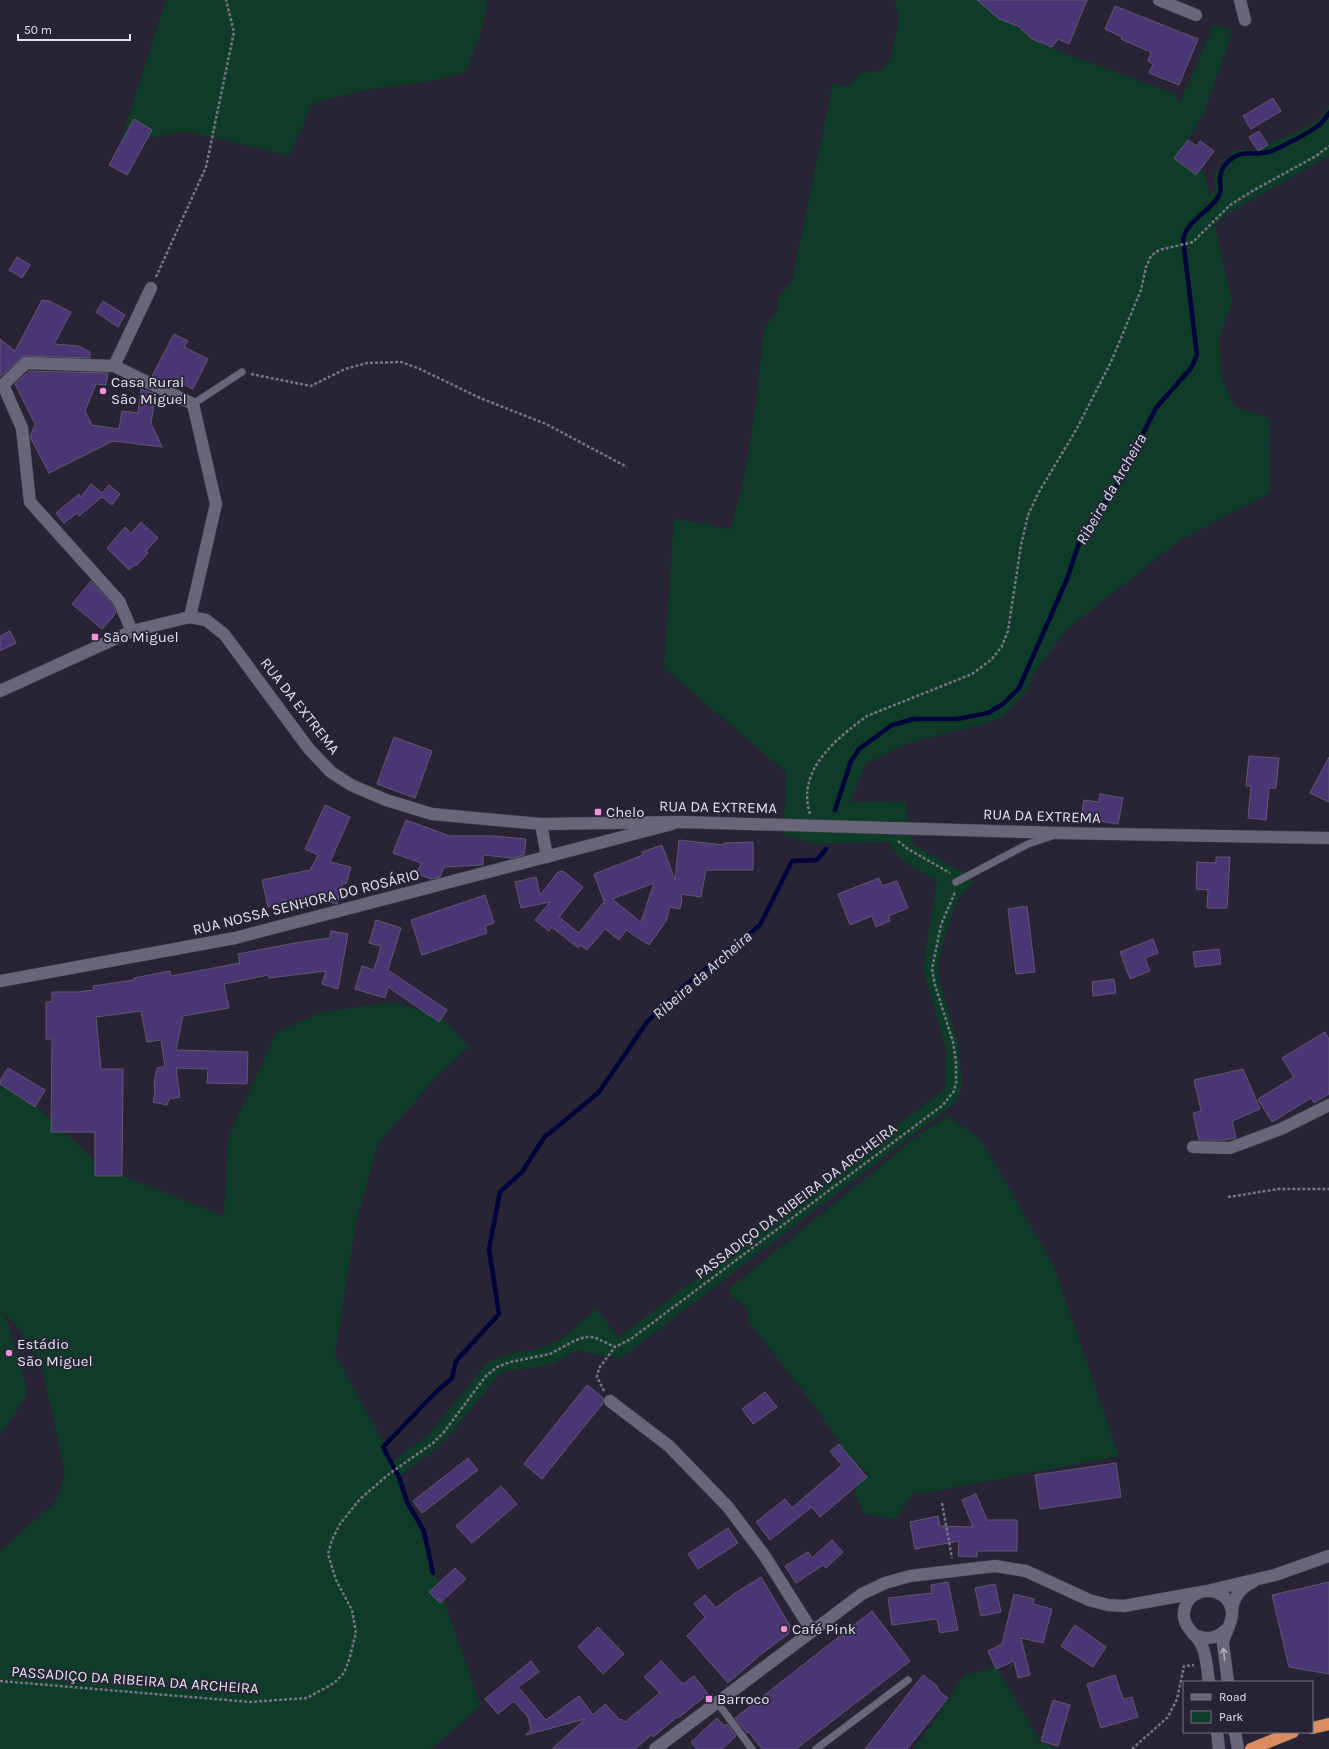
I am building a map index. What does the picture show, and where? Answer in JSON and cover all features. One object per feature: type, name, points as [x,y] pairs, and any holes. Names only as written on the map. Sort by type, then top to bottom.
[{"type":"highway","points":[[1313,1728],[1329,1724]]},
{"type":"highway","points":[[1251,1749],[1291,1733]]},
{"type":"street","points":[[1160,0],[1196,15]]},
{"type":"street","points":[[1240,0],[1245,20]]},
{"type":"street","points":[[114,366],[151,288]]},
{"type":"street","points":[[0,691],[132,631],[190,617],[216,504],[193,404],[114,366],[26,363],[2,385],[22,428],[30,502],[119,601],[132,631]]},
{"type":"street","name":"RUA DA EXTREMA","points":[[190,617],[206,620],[224,634],[309,749],[331,772],[351,785],[386,800],[432,814],[541,824],[681,822],[1060,833],[1329,838]]},
{"type":"street","name":"RUA NOSSA SENHORA DO ROSÁRIO","points":[[0,981],[235,938],[681,822]]},
{"type":"street","points":[[541,824],[547,857]]},
{"type":"street","points":[[1193,1147],[1230,1148],[1281,1129],[1329,1105]]},
{"type":"street","points":[[610,1401],[669,1446],[728,1507],[764,1555],[812,1631]]},
{"type":"street","points":[[1151,1602],[1256,1580],[1329,1556]]},
{"type":"street","points":[[655,1749],[862,1594],[885,1583],[910,1576],[995,1566],[1010,1567],[1026,1571],[1090,1600],[1108,1605],[1124,1606],[1160,1601],[1166,1602],[1177,1610],[1188,1628],[1202,1646],[1209,1681]]},
{"type":"street","points":[[1228,1681],[1223,1644],[1232,1612],[1232,1604],[1239,1593],[1256,1580]]},
{"type":"street","points":[[1211,1590],[1219,1593],[1225,1598],[1230,1604],[1232,1612]]},
{"type":"street","points":[[1184,1621],[1185,1605],[1196,1593]]},
{"type":"street","points":[[1193,1634],[1200,1637],[1216,1637],[1228,1627]]},
{"type":"street","points":[[1217,1733],[1219,1749]]},
{"type":"street","points":[[1235,1733],[1238,1749]]},
{"type":"lane","points":[[193,404],[242,372]]},
{"type":"lane","points":[[956,882],[1028,844],[1060,833]]},
{"type":"lane","points":[[816,1749],[908,1680]]},
{"type":"lane","points":[[717,1702],[752,1749]]},
{"type":"path","points":[[151,288],[206,167],[234,32],[226,0]]},
{"type":"path","points":[[813,818],[807,806],[806,794],[810,776],[818,760],[837,740],[867,716],[972,674],[992,659],[1002,646],[1008,631],[1021,545],[1028,515],[1039,492],[1076,430],[1111,362],[1141,290],[1148,262],[1155,252],[1193,242],[1230,205],[1316,156],[1329,146]]},
{"type":"path","points":[[242,372],[311,386],[345,369],[367,363],[401,362],[420,368],[480,398],[546,424],[627,466]]},
{"type":"path","points":[[891,827],[892,834],[897,840],[908,849],[950,872],[956,882]]},
{"type":"path","name":"PASSADIÇO DA RIBEIRA DA ARCHEIRA","points":[[0,1681],[250,1702],[307,1698],[334,1683],[344,1672],[349,1660],[356,1633],[352,1610],[336,1580],[328,1554],[332,1540],[340,1524],[360,1499],[389,1474],[421,1453],[444,1432],[486,1376],[497,1367],[510,1362],[550,1354],[574,1341],[585,1337],[594,1337],[615,1347],[631,1339],[943,1105],[950,1098],[956,1083],[956,1062],[953,1042],[935,985],[932,968],[941,925],[955,895],[956,882]]},
{"type":"path","points":[[1228,1197],[1278,1189],[1329,1189]]},
{"type":"path","points":[[610,1401],[597,1378],[599,1368],[615,1347]]},
{"type":"path","points":[[942,1503],[954,1571]]},
{"type":"path","points":[[1132,1749],[1168,1717],[1177,1699],[1184,1666],[1195,1665]]},
{"type":"green space","points":[[166,0],[488,0],[480,35],[466,72],[430,81],[364,90],[313,103],[289,156],[186,131],[122,143],[119,147]]},
{"type":"green space","points":[[895,0],[978,0],[1045,46],[1176,94],[1179,105],[1214,24],[1233,31],[1204,113],[1186,143],[1204,174],[1209,194],[1216,188],[1214,176],[1231,154],[1238,149],[1258,151],[1315,123],[1323,115],[1329,105],[1329,156],[1227,214],[1215,225],[1232,302],[1219,340],[1221,376],[1234,406],[1269,418],[1270,493],[1180,540],[1066,630],[1035,672],[1026,692],[1002,717],[988,723],[908,743],[866,764],[850,802],[905,801],[913,844],[964,873],[973,882],[959,897],[951,916],[938,962],[939,980],[958,1042],[962,1083],[960,1094],[955,1103],[620,1359],[577,1350],[553,1364],[508,1371],[498,1376],[455,1429],[432,1452],[400,1475],[481,1706],[431,1749],[0,1749],[0,1552],[57,1500],[65,1473],[41,1363],[14,1322],[1,1312],[9,1326],[25,1381],[27,1395],[0,1436],[0,1083],[31,1101],[103,1168],[224,1216],[228,1138],[276,1033],[319,1013],[393,1002],[441,1017],[469,1046],[430,1084],[378,1144],[356,1223],[335,1354],[394,1461],[429,1434],[488,1362],[507,1354],[536,1350],[560,1340],[597,1308],[618,1338],[945,1089],[946,1050],[923,968],[937,880],[909,864],[897,854],[890,842],[816,844],[784,836],[786,772],[664,668],[674,519],[704,524],[705,521],[712,526],[730,529],[748,455],[756,405],[764,329],[776,313],[779,297],[792,281],[833,83],[848,87],[860,73],[881,71],[891,59],[899,19]]},
{"type":"green space","points":[[948,1116],[981,1139],[1054,1266],[1119,1456],[925,1493],[914,1493],[895,1519],[864,1514],[854,1491],[868,1474],[847,1453],[816,1408],[749,1322],[747,1308],[731,1296],[729,1289],[914,1138]]},
{"type":"green space","points":[[997,1667],[1040,1741],[1056,1749],[913,1749],[924,1736],[964,1675]]},
{"type":"building","points":[[977,0],[1087,0],[1069,44],[1058,39],[1052,47],[1032,39],[1018,26],[999,19]]},
{"type":"building","points":[[1115,6],[1198,39],[1179,85],[1149,73],[1153,64],[1148,61],[1151,52],[1121,39],[1122,37],[1105,29]]},
{"type":"building","points":[[1273,98],[1281,111],[1251,129],[1243,116]]},
{"type":"building","points":[[134,119],[152,130],[127,175],[109,165]]},
{"type":"building","points":[[1259,131],[1268,145],[1258,151],[1249,137]]},
{"type":"building","points":[[1188,140],[1197,146],[1200,141],[1214,151],[1196,175],[1174,158]]},
{"type":"building","points":[[17,257],[30,265],[22,278],[9,270]]},
{"type":"building","points":[[42,300],[49,301],[71,312],[54,344],[79,346],[90,352],[90,358],[24,356],[0,377],[0,339],[15,351]]},
{"type":"building","points":[[103,301],[125,315],[118,327],[96,312]]},
{"type":"building","points":[[174,334],[188,341],[184,347],[208,359],[193,389],[170,378],[168,382],[152,376]]},
{"type":"building","points":[[29,371],[108,373],[106,385],[96,384],[85,411],[92,425],[119,429],[122,411],[138,413],[141,389],[156,394],[151,423],[162,447],[113,441],[49,473],[30,437],[35,424],[15,384]]},
{"type":"building","points":[[91,484],[102,493],[109,485],[120,494],[112,505],[102,497],[79,516],[77,513],[64,523],[56,513],[79,494],[81,497]]},
{"type":"building","points":[[141,522],[158,538],[146,551],[148,553],[136,566],[134,565],[129,570],[107,548],[125,527],[131,533]]},
{"type":"building","points":[[91,581],[113,605],[116,613],[102,629],[72,604]]},
{"type":"building","points":[[10,631],[16,643],[0,651],[0,636]]},
{"type":"building","points":[[394,737],[432,751],[415,798],[377,784]]},
{"type":"building","points":[[1249,756],[1279,758],[1276,788],[1269,788],[1266,820],[1248,818],[1251,786],[1246,786]]},
{"type":"building","points":[[1329,757],[1329,802],[1310,793]]},
{"type":"building","points":[[1100,794],[1123,798],[1118,824],[1081,818],[1084,800],[1099,802]]},
{"type":"building","points":[[325,805],[350,817],[330,862],[351,867],[346,884],[343,883],[337,904],[314,897],[268,907],[262,880],[310,870],[318,855],[305,849]]},
{"type":"building","points":[[406,820],[450,836],[494,836],[526,839],[524,855],[512,858],[483,855],[483,865],[444,867],[440,877],[431,879],[417,874],[421,863],[393,853]]},
{"type":"building","points":[[679,840],[724,845],[724,843],[753,842],[753,870],[706,870],[701,897],[680,894],[682,899],[680,909],[670,907],[666,921],[649,945],[626,930],[619,940],[605,929],[587,950],[580,945],[578,948],[552,927],[549,931],[535,920],[550,902],[521,908],[515,882],[536,877],[540,895],[558,872],[563,871],[583,887],[559,917],[579,933],[603,903],[605,904],[594,874],[643,855],[642,852],[662,845],[675,880]],"holes":[[[654,883],[641,922],[612,899]]]},
{"type":"building","points":[[1216,857],[1230,857],[1227,908],[1207,908],[1208,890],[1196,889],[1197,862],[1216,863]]},
{"type":"building","points":[[879,878],[882,886],[897,881],[908,908],[888,916],[890,921],[876,927],[872,916],[850,925],[838,894]]},
{"type":"building","points":[[485,895],[494,923],[485,926],[487,933],[422,955],[411,920]]},
{"type":"building","points":[[1027,906],[1035,972],[1016,974],[1008,909]]},
{"type":"building","points":[[376,920],[401,928],[388,970],[447,1010],[439,1022],[388,987],[385,998],[355,989],[362,966],[374,970],[381,946],[369,943]]},
{"type":"building","points":[[331,931],[348,934],[338,989],[322,984],[326,971],[269,978],[268,975],[224,984],[229,1008],[183,1016],[176,1050],[248,1052],[247,1084],[207,1083],[208,1069],[176,1068],[180,1097],[169,1099],[167,1105],[153,1102],[155,1092],[154,1083],[157,1068],[165,1066],[161,1040],[147,1042],[141,1011],[96,1017],[101,1069],[123,1069],[122,1176],[95,1176],[95,1132],[51,1132],[52,1039],[46,1039],[46,1002],[52,1002],[52,992],[78,992],[94,990],[93,986],[134,980],[134,978],[170,971],[171,976],[240,963],[238,954],[330,938]]},
{"type":"building","points":[[1153,939],[1158,953],[1145,958],[1150,971],[1130,979],[1120,952]]},
{"type":"building","points":[[1219,949],[1221,964],[1195,967],[1193,952]]},
{"type":"building","points":[[1114,979],[1116,993],[1093,996],[1092,982]]},
{"type":"building","points":[[1325,1032],[1329,1039],[1329,1094],[1314,1103],[1311,1098],[1272,1122],[1258,1099],[1294,1077],[1282,1058]]},
{"type":"building","points":[[8,1068],[45,1090],[35,1107],[0,1084],[0,1081]]},
{"type":"building","points":[[1243,1069],[1260,1109],[1232,1121],[1236,1138],[1224,1140],[1199,1140],[1193,1113],[1201,1111],[1194,1080]]},
{"type":"building","points":[[587,1385],[603,1398],[603,1403],[542,1479],[524,1464]]},
{"type":"building","points":[[765,1392],[777,1407],[753,1424],[742,1409]]},
{"type":"building","points":[[839,1444],[867,1477],[820,1517],[812,1507],[770,1540],[756,1522],[785,1499],[792,1508],[842,1465],[830,1451]]},
{"type":"building","points":[[468,1458],[478,1470],[422,1513],[413,1501]]},
{"type":"building","points":[[1116,1463],[1121,1497],[1040,1509],[1035,1475]]},
{"type":"building","points":[[501,1486],[517,1504],[472,1543],[456,1526]]},
{"type":"building","points":[[976,1494],[987,1520],[1017,1520],[1017,1551],[977,1551],[977,1557],[958,1556],[959,1541],[915,1549],[910,1522],[938,1516],[940,1526],[973,1527],[962,1500]]},
{"type":"building","points":[[728,1528],[738,1543],[698,1569],[688,1554]]},
{"type":"building","points":[[832,1540],[843,1552],[826,1568],[823,1565],[796,1583],[785,1566],[808,1552],[812,1558]]},
{"type":"building","points":[[455,1568],[466,1579],[440,1603],[429,1592]]},
{"type":"building","points":[[761,1577],[790,1626],[788,1634],[760,1655],[728,1683],[687,1636],[705,1617],[694,1604],[705,1595],[716,1608],[734,1594]]},
{"type":"building","points":[[948,1582],[958,1630],[940,1633],[937,1619],[892,1625],[888,1598],[932,1593],[931,1585]]},
{"type":"building","points":[[1329,1582],[1329,1674],[1289,1667],[1272,1595]]},
{"type":"building","points":[[995,1584],[1001,1612],[981,1616],[975,1588]]},
{"type":"building","points":[[1014,1594],[1034,1599],[1033,1604],[1052,1609],[1043,1643],[1021,1638],[1030,1675],[1018,1678],[1014,1661],[996,1669],[988,1651],[1002,1644]]},
{"type":"building","points":[[872,1611],[910,1661],[796,1749],[762,1749],[749,1732],[747,1733],[735,1718]]},
{"type":"building","points":[[1075,1625],[1106,1647],[1093,1667],[1061,1646]]},
{"type":"building","points":[[598,1627],[624,1654],[603,1674],[578,1647]]},
{"type":"building","points":[[531,1661],[539,1672],[518,1687],[546,1720],[579,1696],[593,1715],[605,1704],[620,1720],[622,1719],[625,1722],[660,1693],[644,1677],[661,1661],[683,1684],[694,1676],[708,1694],[653,1737],[651,1735],[635,1749],[552,1749],[585,1719],[526,1735],[531,1730],[528,1717],[514,1701],[498,1714],[485,1699]]},
{"type":"building","points":[[923,1675],[936,1685],[941,1693],[948,1698],[907,1749],[865,1749]]},
{"type":"building","points":[[1115,1675],[1123,1699],[1132,1697],[1138,1717],[1101,1728],[1087,1684]]},
{"type":"building","points":[[1053,1700],[1070,1705],[1058,1746],[1041,1741]]},
{"type":"building","points":[[717,1718],[724,1726],[727,1724],[736,1736],[722,1749],[697,1749],[691,1742]]},
{"type":"waterway","name":"Ribeira da Archeira","points":[[835,810],[851,761],[859,749],[892,725],[914,719],[957,719],[988,713],[1003,704],[1019,688],[1067,579],[1082,534],[1116,487],[1156,408],[1191,368],[1197,355],[1183,239],[1185,233],[1193,222],[1216,200],[1220,190],[1221,172],[1230,160],[1243,154],[1272,151],[1316,128],[1329,113]]},
{"type":"waterway","name":"Ribeira da Archeira","points":[[433,1573],[424,1531],[407,1502],[399,1477],[383,1447],[436,1392],[452,1378],[456,1361],[499,1314],[489,1249],[500,1192],[522,1172],[545,1136],[599,1092],[647,1022],[687,984],[760,925],[792,861],[817,860],[826,849]]},
{"type":"place","name":"Casa Rural São Miguel","points":[[103,391]]},
{"type":"place","name":"São Miguel","points":[[95,637]]},
{"type":"place","name":"Chelo","points":[[598,812]]},
{"type":"place","name":"Estádio São Miguel","points":[[9,1353]]},
{"type":"place","name":"Café Pink","points":[[784,1629]]},
{"type":"place","name":"Barroco","points":[[709,1699]]}]
